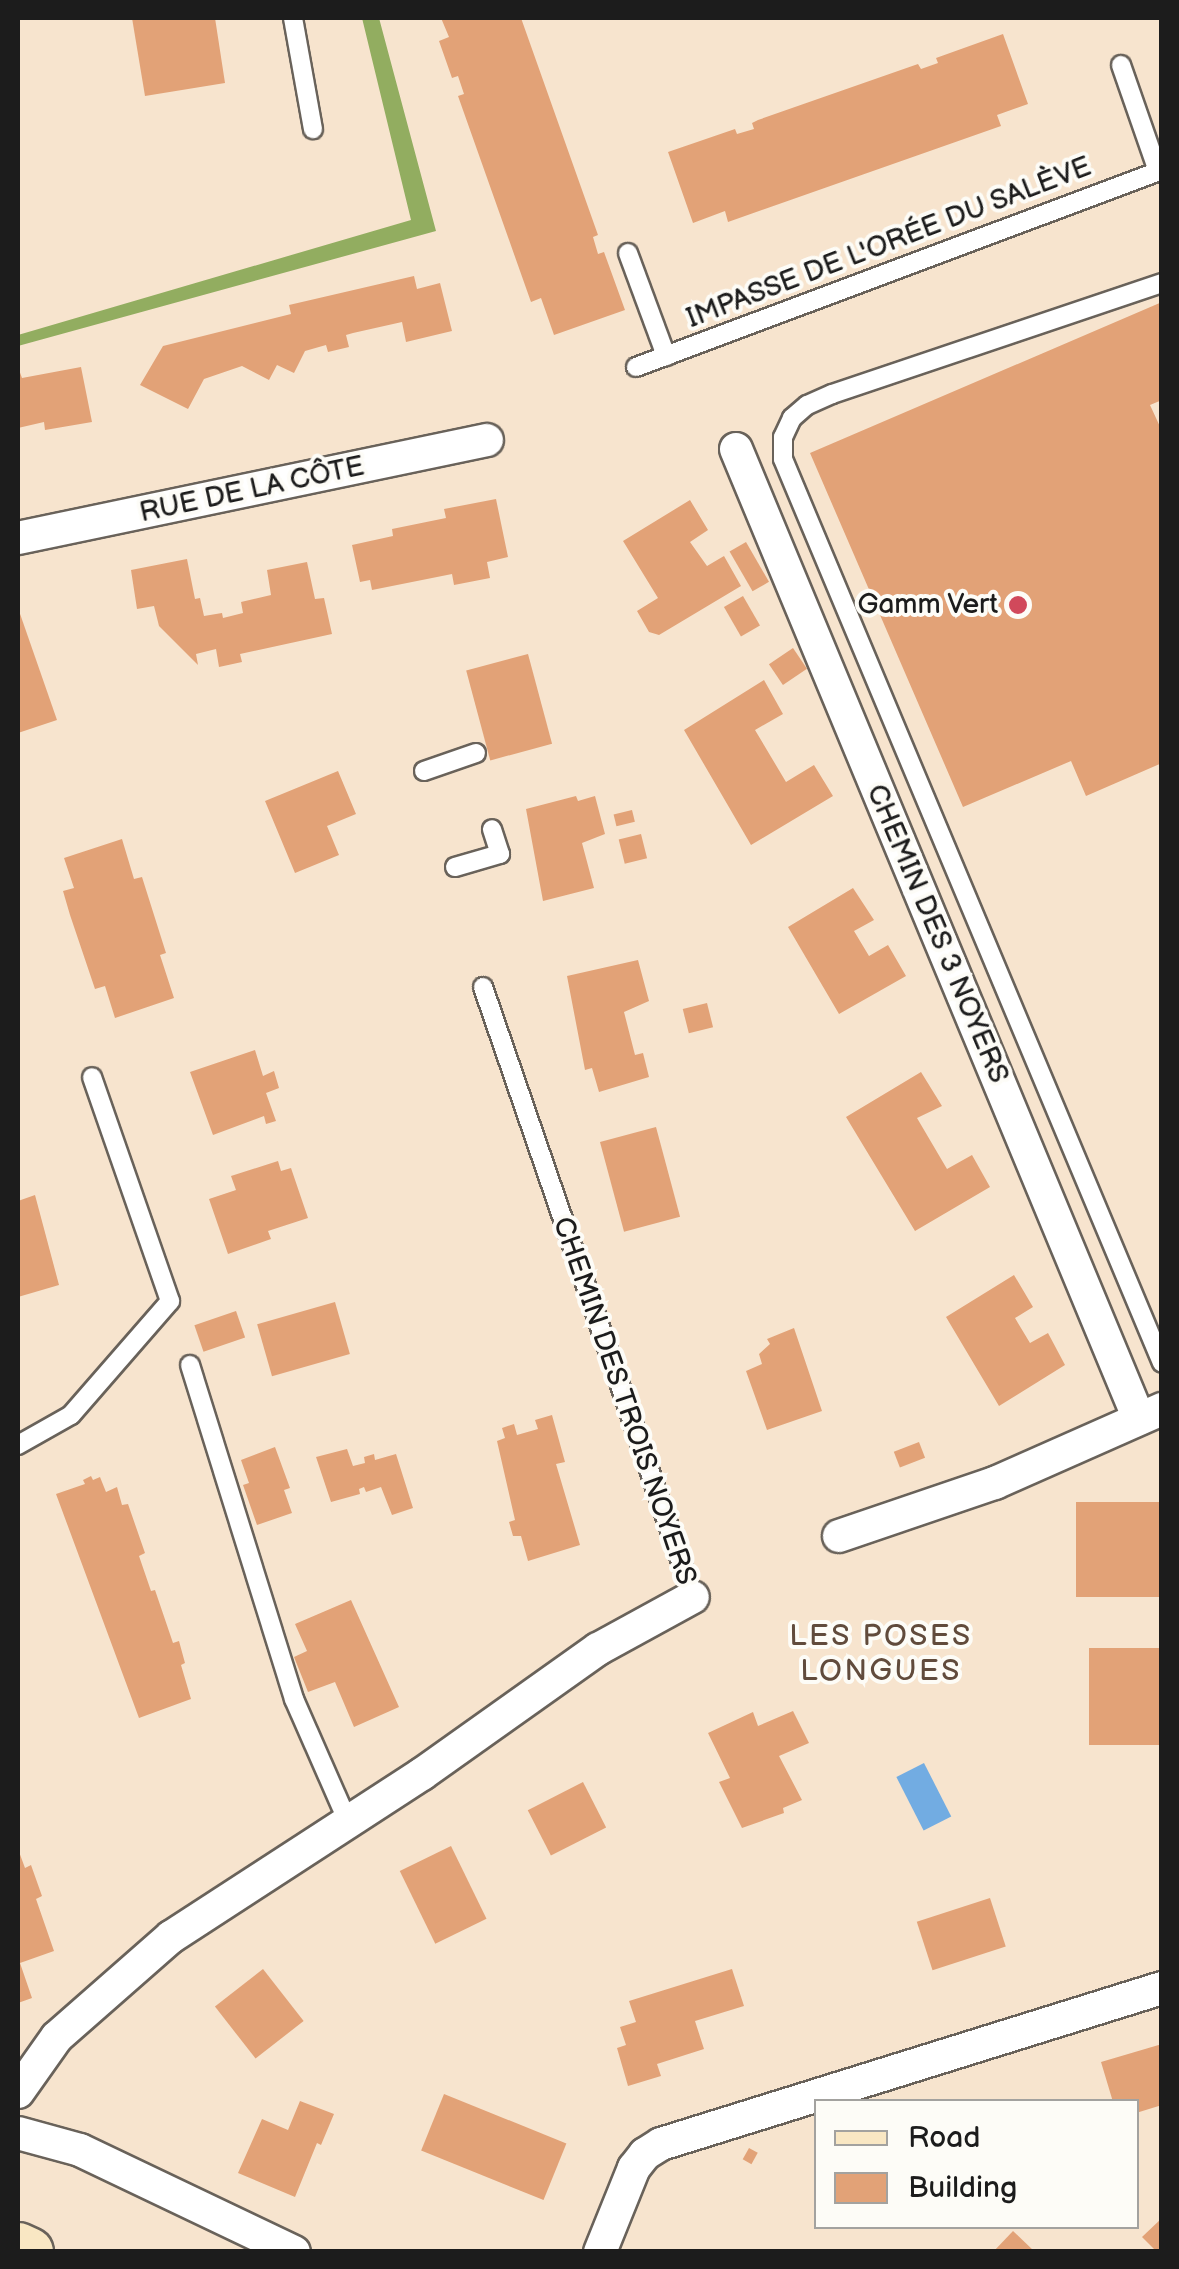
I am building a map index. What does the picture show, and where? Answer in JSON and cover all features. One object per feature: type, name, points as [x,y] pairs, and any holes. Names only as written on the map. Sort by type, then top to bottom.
[{"type":"main road","points":[[18,2246],[29,2252]]},
{"type":"street","name":"RUE DE LA CÔTE","points":[[18,538],[487,440]]},
{"type":"street","name":"CHEMIN DES 3 NOYERS","points":[[736,449],[1150,1414]]},
{"type":"street","points":[[840,1536],[1012,1476],[1150,1414]]},
{"type":"street","name":"CHEMIN DES TROIS NOYERS","points":[[18,2092],[32,2065],[57,2038],[171,1937],[348,1822],[598,1649],[693,1597]]},
{"type":"street","points":[[600,2252],[634,2168],[644,2154],[662,2144],[1162,1988]]},
{"type":"street","points":[[18,2133],[80,2150],[294,2252]]},
{"type":"lane","points":[[293,18],[313,128]]},
{"type":"lane","points":[[1121,65],[1160,170]]},
{"type":"lane","name":"IMPASSE DE L'ORÉE DU SALÈVE","points":[[636,367],[1160,170]]},
{"type":"lane","points":[[628,253],[666,356]]},
{"type":"lane","points":[[1162,283],[820,400],[792,418],[782,437],[783,460],[1162,1362]]},
{"type":"lane","points":[[424,771],[476,753]]},
{"type":"lane","points":[[456,867],[500,854],[492,829]]},
{"type":"lane","name":"CHEMIN DES TROIS NOYERS","points":[[482,987],[693,1597]]},
{"type":"lane","points":[[18,1445],[72,1415],[170,1301],[92,1077]]},
{"type":"lane","points":[[190,1365],[294,1700],[348,1822]]},
{"type":"green space","points":[[362,18],[379,18],[436,231],[18,346],[18,335],[411,220]]},
{"type":"water","points":[[924,1763],[951,1816],[924,1831],[896,1777]]},
{"type":"building","points":[[132,18],[215,18],[225,83],[145,96]]},
{"type":"building","points":[[441,18],[521,18],[598,235],[593,237],[598,254],[604,252],[625,310],[554,335],[541,298],[531,302],[458,96],[464,94],[458,76],[452,78],[439,41],[449,37]]},
{"type":"building","points":[[1003,34],[1028,104],[997,115],[1001,126],[728,222],[725,211],[693,223],[668,152],[735,129],[737,134],[754,129],[752,123],[758,120],[918,64],[921,69],[938,63],[936,58]]},
{"type":"building","points":[[414,276],[417,289],[440,283],[452,331],[406,342],[402,322],[346,335],[349,347],[328,352],[326,345],[305,351],[294,373],[277,365],[269,380],[242,366],[204,379],[188,409],[140,385],[163,346],[291,314],[289,305]]},
{"type":"building","name":"Gamm Vert","points":[[1162,302],[1162,400],[1150,405],[1162,431],[1162,763],[1086,796],[1071,761],[963,807],[810,453]]},
{"type":"building","points":[[18,367],[22,378],[81,367],[92,422],[45,430],[44,422],[18,428]]},
{"type":"building","points":[[496,499],[508,557],[487,562],[490,578],[454,585],[452,574],[372,590],[370,580],[360,582],[352,545],[393,536],[392,529],[446,518],[444,509]]},
{"type":"building","points":[[690,500],[708,530],[690,542],[707,566],[724,556],[741,586],[659,635],[649,632],[637,611],[658,598],[623,541]]},
{"type":"building","points":[[746,542],[769,582],[753,591],[730,552]]},
{"type":"building","points":[[187,559],[195,599],[200,598],[204,616],[222,613],[223,618],[243,613],[241,602],[271,595],[267,570],[307,562],[315,599],[324,598],[332,634],[240,654],[242,662],[219,667],[216,649],[196,654],[198,665],[159,626],[154,606],[137,609],[131,570]]},
{"type":"building","points":[[743,596],[760,625],[741,636],[724,607]]},
{"type":"building","points":[[18,608],[57,720],[18,733]]},
{"type":"building","points":[[793,648],[807,669],[783,685],[769,664]]},
{"type":"building","points":[[528,654],[552,744],[490,760],[466,671]]},
{"type":"building","points":[[764,680],[783,714],[755,730],[786,782],[814,765],[833,796],[751,845],[684,730]]},
{"type":"building","points":[[338,771],[356,814],[327,826],[339,855],[295,873],[265,801]]},
{"type":"building","points":[[576,796],[578,801],[595,796],[605,834],[582,843],[594,888],[543,901],[526,809]]},
{"type":"building","points":[[632,810],[635,822],[616,826],[614,815]]},
{"type":"building","points":[[641,834],[647,858],[625,864],[619,840]]},
{"type":"building","points":[[122,839],[134,879],[142,877],[166,953],[160,955],[174,998],[115,1018],[105,986],[95,989],[70,915],[63,891],[74,888],[64,858]]},
{"type":"building","points":[[853,888],[874,920],[854,931],[869,956],[888,945],[906,976],[839,1014],[788,927]]},
{"type":"building","points":[[638,960],[649,1001],[624,1012],[635,1055],[643,1053],[649,1077],[599,1092],[592,1068],[585,1070],[567,976]]},
{"type":"building","points":[[707,1003],[713,1027],[689,1033],[683,1009]]},
{"type":"building","points":[[255,1050],[263,1076],[274,1071],[279,1088],[266,1093],[276,1121],[266,1124],[264,1116],[213,1135],[190,1072]]},
{"type":"building","points":[[921,1072],[942,1106],[917,1118],[947,1169],[972,1155],[990,1187],[915,1231],[846,1117]]},
{"type":"building","points":[[656,1127],[680,1217],[624,1232],[600,1142]]},
{"type":"building","points":[[278,1161],[281,1171],[291,1168],[308,1218],[268,1231],[271,1239],[228,1254],[209,1199],[236,1190],[231,1176]]},
{"type":"building","points":[[35,1195],[59,1285],[18,1297],[18,1201]]},
{"type":"building","points":[[1014,1275],[1033,1307],[1015,1318],[1030,1343],[1048,1333],[1065,1365],[999,1406],[946,1317]]},
{"type":"building","points":[[335,1302],[350,1354],[272,1376],[257,1324]]},
{"type":"building","points":[[236,1311],[245,1337],[204,1352],[194,1325]]},
{"type":"building","points":[[794,1328],[822,1411],[767,1430],[746,1371],[762,1364],[759,1354],[770,1344],[767,1339]]},
{"type":"building","points":[[552,1415],[565,1462],[556,1464],[580,1545],[528,1561],[521,1536],[513,1536],[509,1522],[515,1520],[497,1441],[505,1438],[502,1428],[514,1424],[517,1435],[538,1429],[535,1420]]},
{"type":"building","points":[[919,1442],[925,1458],[900,1468],[894,1452]]},
{"type":"building","points":[[275,1447],[290,1488],[284,1490],[292,1513],[257,1525],[243,1485],[249,1483],[241,1460]]},
{"type":"building","points":[[347,1449],[353,1466],[365,1463],[364,1457],[374,1454],[375,1460],[396,1454],[413,1508],[392,1515],[381,1487],[366,1492],[364,1487],[359,1489],[360,1494],[331,1502],[316,1457]]},
{"type":"building","points":[[91,1476],[93,1480],[100,1477],[106,1492],[117,1487],[122,1505],[128,1504],[145,1553],[139,1556],[151,1591],[155,1590],[173,1643],[179,1641],[185,1663],[181,1665],[191,1699],[139,1718],[56,1494],[85,1484],[83,1480]]},
{"type":"building","points":[[1076,1502],[1162,1502],[1162,1597],[1076,1597]]},
{"type":"building","points":[[351,1600],[399,1707],[354,1727],[335,1682],[308,1692],[294,1657],[307,1651],[295,1624]]},
{"type":"building","points":[[1089,1648],[1162,1648],[1162,1745],[1089,1745]]},
{"type":"building","points":[[793,1711],[809,1743],[779,1756],[802,1800],[783,1808],[784,1813],[742,1828],[719,1782],[730,1778],[708,1733],[753,1712],[758,1726]]},
{"type":"building","points":[[583,1782],[606,1827],[551,1856],[528,1810]]},
{"type":"building","points":[[451,1846],[487,1919],[435,1944],[400,1871]]},
{"type":"building","points":[[18,1849],[25,1868],[31,1865],[42,1896],[36,1899],[54,1951],[20,1963],[32,1998],[18,2003]]},
{"type":"building","points":[[990,1898],[1006,1947],[933,1970],[917,1922]]},
{"type":"building","points":[[263,1969],[304,2021],[256,2059],[215,2007]]},
{"type":"building","points":[[732,1969],[744,2006],[695,2021],[704,2049],[657,2064],[661,2076],[628,2086],[617,2048],[626,2045],[620,2027],[636,2022],[629,2001]]},
{"type":"building","points":[[1162,2044],[1162,2105],[1139,2112],[1139,2099],[1112,2099],[1101,2062]]},
{"type":"building","points":[[444,2094],[566,2143],[544,2200],[421,2151]]},
{"type":"building","points":[[300,2101],[334,2114],[321,2145],[317,2143],[295,2197],[238,2173],[262,2119],[288,2130]]},
{"type":"building","points":[[749,2148],[758,2153],[751,2164],[743,2159]]},
{"type":"building","points":[[1162,2218],[1162,2252],[1157,2252],[1142,2237]]},
{"type":"building","points":[[1013,2231],[1035,2252],[993,2252]]},
{"type":"place","name":"Gamm Vert","points":[[1018,605]]},
{"type":"district","name":"LES POSES LONGUES","points":[[881,1653]]}]
